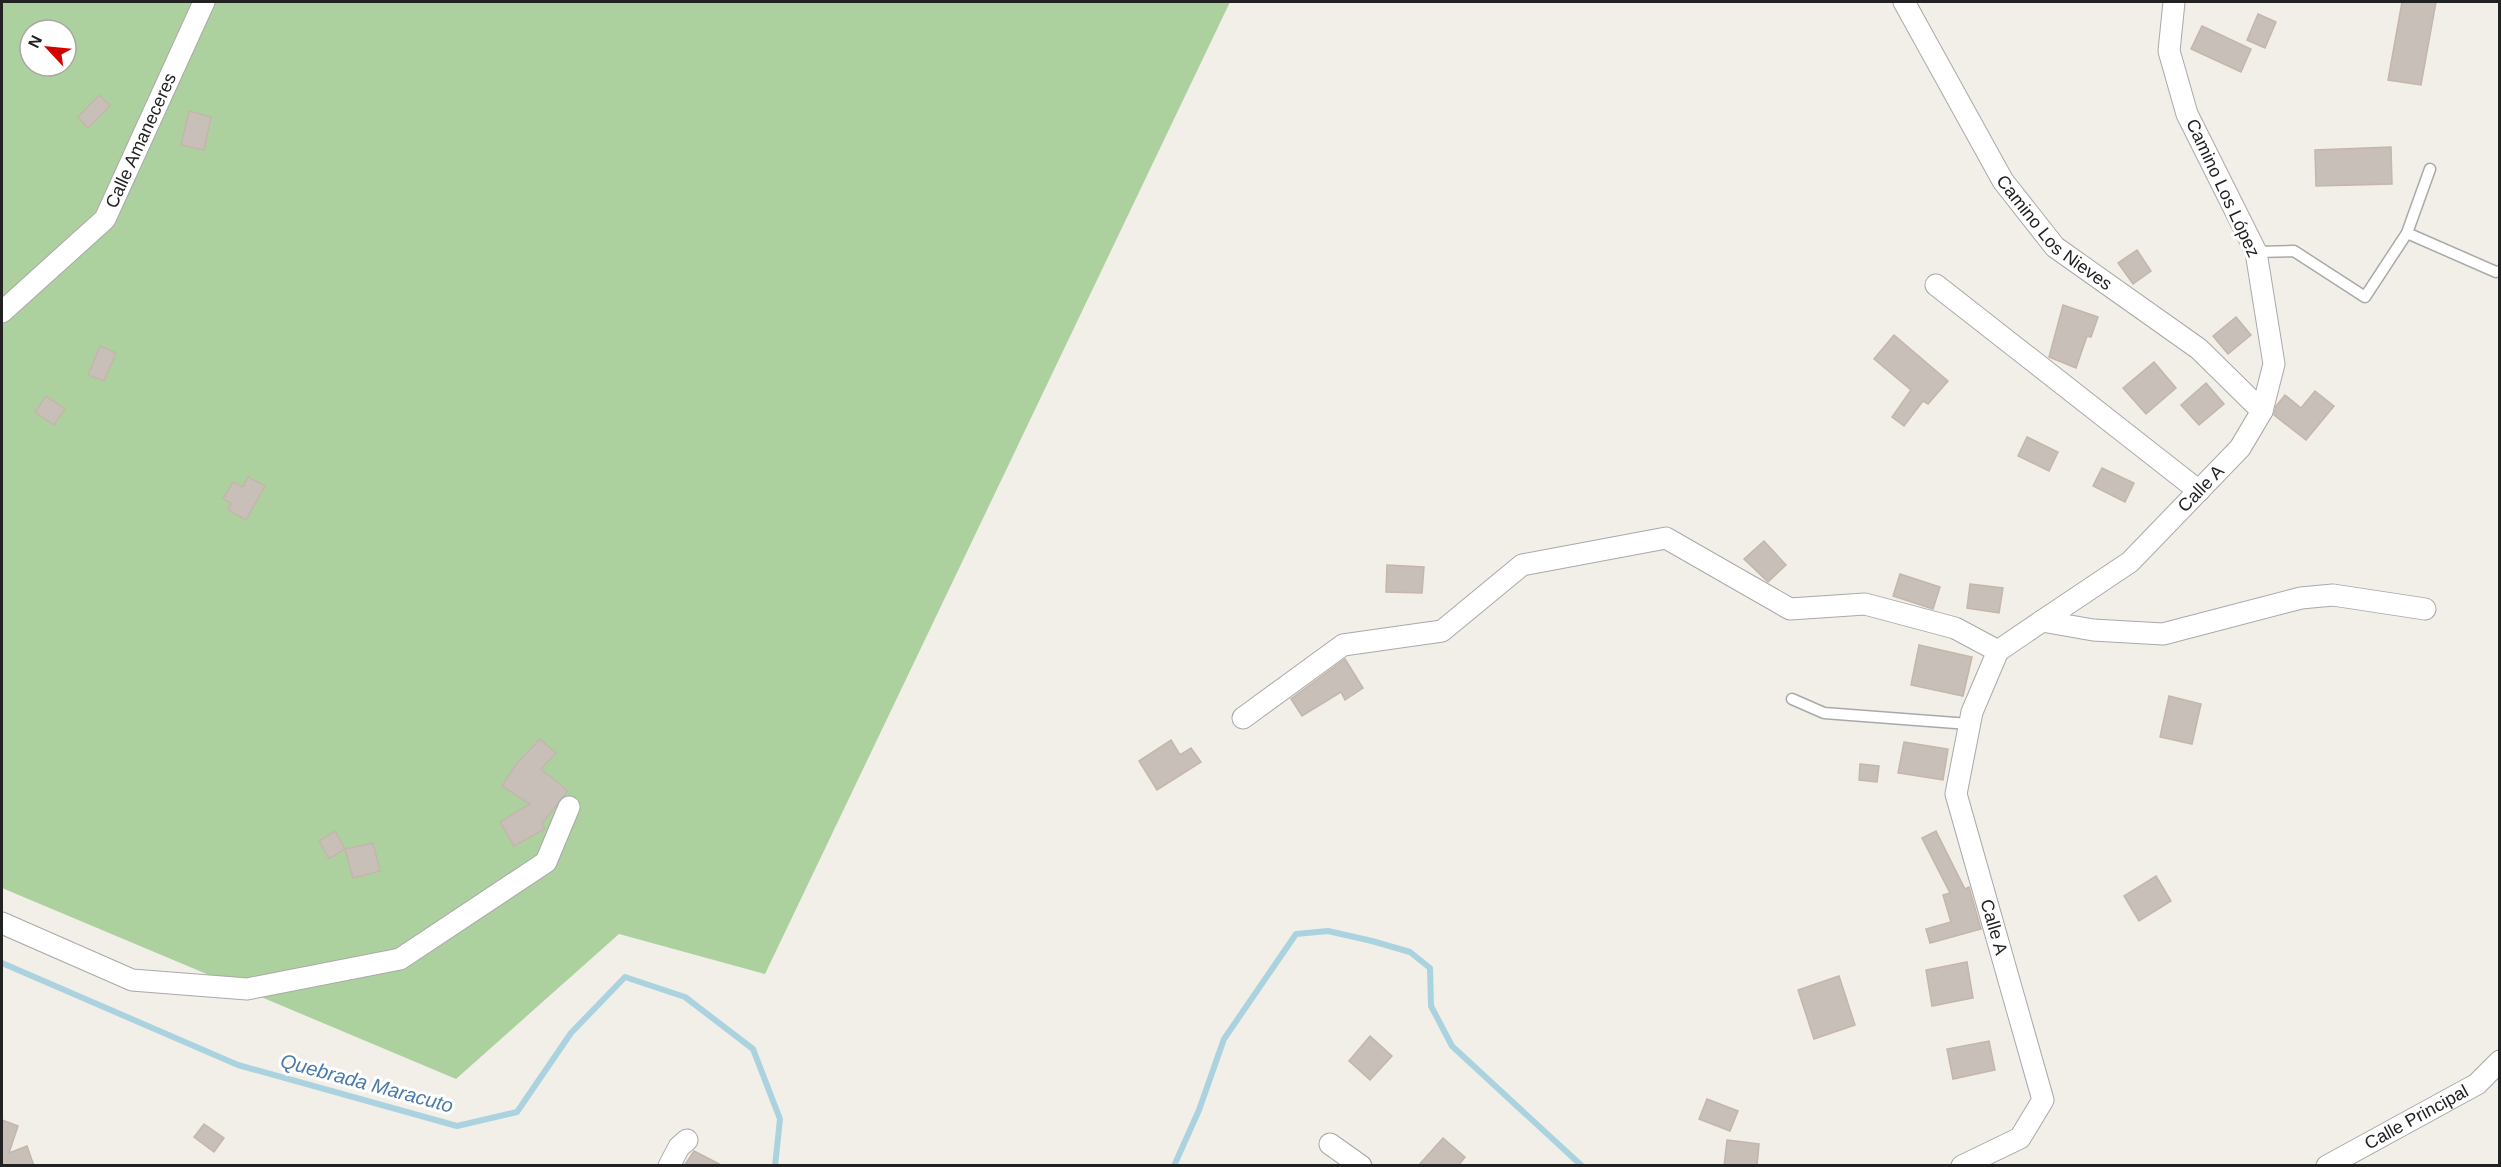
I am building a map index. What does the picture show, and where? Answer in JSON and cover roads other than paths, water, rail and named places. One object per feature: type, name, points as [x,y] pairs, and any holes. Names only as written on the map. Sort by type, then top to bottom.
[{"type":"street","name":"Calle Amaneceres","points":[[2,312],[105,219],[204,2]]},
{"type":"street","name":"Camino Los Nieves","points":[[1904,2],[2003,181],[2055,247],[2199,349],[2262,411]]},
{"type":"street","name":"Camino Los López","points":[[2174,2],[2169,51],[2187,114],[2256,252],[2274,364],[2262,411]]},
{"type":"street","points":[[1936,285],[2199,491]]},
{"type":"street","name":"Calle A","points":[[1962,1166],[2020,1138],[2043,1100],[1956,794],[1970,724],[1998,651],[2130,562],[2240,448],[2262,411]]},
{"type":"street","points":[[1243,718],[1343,645],[1442,631],[1522,565],[1666,538],[1790,609],[1865,604],[1955,628],[1998,651]]},
{"type":"street","points":[[2042,621],[2093,630],[2163,634],[2301,598],[2333,595],[2424,609]]},
{"type":"street","points":[[2,923],[132,980],[246,989],[400,959],[546,862],[569,807]]},
{"type":"street","name":"Calle Principal","points":[[2327,1166],[2477,1084],[2499,1062]]},
{"type":"street","points":[[669,1166],[679,1147],[687,1140]]},
{"type":"street","points":[[1330,1144],[1362,1166]]},
{"type":"lane","points":[[2256,252],[2294,251],[2365,297],[2407,232],[2430,169]]},
{"type":"lane","points":[[2407,232],[2496,272],[2499,271]]},
{"type":"lane","points":[[1792,699],[1824,713],[1970,724]]},
{"type":"waterway","name":"Quebrada Maracuto","points":[[1174,1166],[1199,1110],[1224,1039],[1296,934],[1328,931],[1410,952],[1430,968],[1431,1006],[1452,1046],[1582,1166]]},
{"type":"waterway","name":"Quebrada Maracuto","points":[[2,963],[238,1065],[457,1126],[517,1112],[571,1033],[625,977],[685,997],[753,1049],[780,1119],[775,1166]]}]
